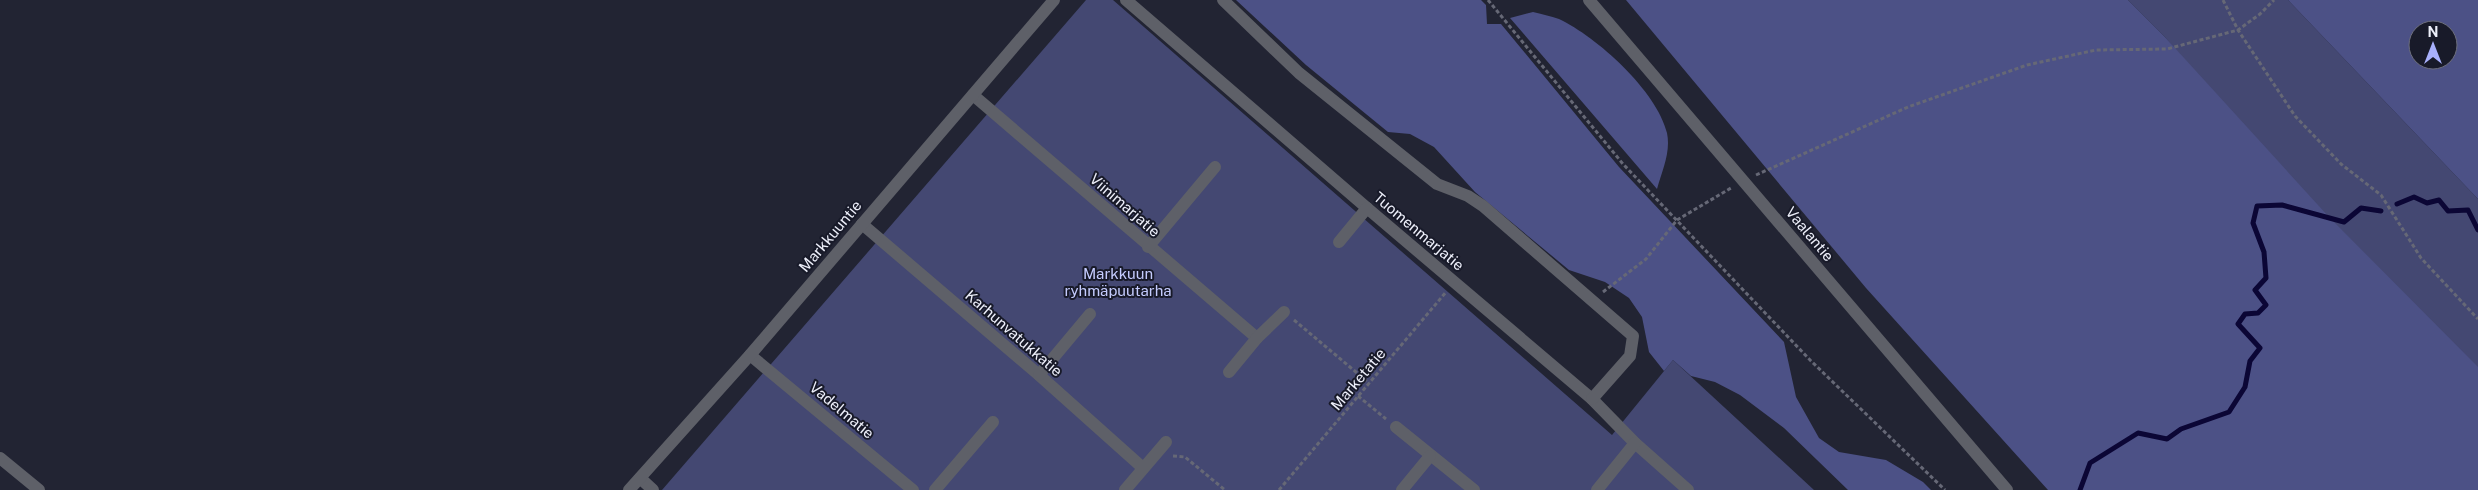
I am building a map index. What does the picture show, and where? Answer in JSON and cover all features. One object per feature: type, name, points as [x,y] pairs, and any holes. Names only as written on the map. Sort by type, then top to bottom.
[{"type":"street","name":"Markkuuntie","points":[[629,490],[750,355],[1054,0]]},
{"type":"street","name":"Tuomenmarjatie","points":[[1126,0],[1367,208],[1592,398],[1635,443],[1688,490]]},
{"type":"street","points":[[1223,0],[1299,73],[1437,184],[1468,196],[1484,206],[1632,336],[1630,356],[1592,398]]},
{"type":"street","name":"Vaalantie","points":[[1589,0],[2006,490]]},
{"type":"street","name":"Viinimarjatie","points":[[973,95],[1257,338]]},
{"type":"street","points":[[1148,246],[1215,168]]},
{"type":"street","points":[[1339,242],[1367,208]]},
{"type":"street","name":"Karhunvatukkatie","points":[[862,224],[1039,374],[1143,468]]},
{"type":"street","points":[[1229,372],[1257,338],[1284,312]]},
{"type":"street","points":[[1039,374],[1090,314]]},
{"type":"street","name":"Vadelmatie","points":[[750,355],[913,490]]},
{"type":"street","points":[[935,490],[993,422]]},
{"type":"street","points":[[1396,427],[1474,490]]},
{"type":"street","points":[[1125,490],[1166,442]]},
{"type":"street","points":[[1597,490],[1635,443]]},
{"type":"street","points":[[1402,490],[1430,456]]},
{"type":"street","points":[[0,458],[39,490]]},
{"type":"street","points":[[640,478],[653,490]]},
{"type":"path","points":[[1488,0],[1623,164],[1811,361],[1945,490]]},
{"type":"path","points":[[2223,0],[2238,30],[2295,116],[2341,164],[2381,195],[2421,258],[2478,319]]},
{"type":"path","points":[[1593,300],[1646,260],[1676,220],[1743,181],[1908,107],[2027,65],[2096,50],[2168,49],[2238,30],[2260,14],[2274,0]]},
{"type":"path","name":"Marketatie","points":[[1279,490],[1454,282]]},
{"type":"path","points":[[1284,312],[1369,383]]},
{"type":"path","points":[[1358,396],[1396,427]]},
{"type":"path","points":[[1156,454],[1185,457],[1225,490]]},
{"type":"green space","name":"Markkuun ryhmäpuutarha","points":[[1086,0],[1113,0],[1612,435],[1673,360],[1814,490],[662,490]]},
{"type":"green space","points":[[2128,0],[2288,0],[2478,199],[2478,374],[2317,214],[2164,36]]},
{"type":"shaded area","points":[[1236,0],[1481,0],[1486,5],[1487,24],[1501,24],[1619,167],[1784,342],[1796,397],[1819,438],[1839,452],[1886,460],[1923,482],[1931,490],[1848,490],[1784,428],[1740,395],[1715,382],[1691,376],[1673,360],[1664,371],[1649,352],[1642,317],[1629,298],[1605,282],[1569,270],[1475,192],[1434,147],[1410,134],[1388,132],[1306,65]]},
{"type":"shaded area","points":[[1626,0],[2128,0],[2164,36],[2328,216],[2478,367],[2478,490],[2048,490],[1866,288]]},
{"type":"shaded area","points":[[2288,0],[2478,0],[2478,199]]},
{"type":"shaded area","points":[[1533,12],[1559,19],[1590,38],[1624,67],[1651,100],[1661,117],[1668,140],[1665,161],[1657,189],[1510,18]]},
{"type":"waterway","points":[[2397,204],[2414,197],[2427,203],[2439,200],[2448,211],[2468,210],[2478,230]]},
{"type":"waterway","points":[[2080,490],[2090,463],[2138,433],[2167,439],[2181,429],[2229,412],[2245,387],[2250,361],[2260,348],[2238,324],[2245,314],[2258,313],[2266,305],[2255,290],[2266,278],[2264,252],[2253,223],[2257,206],[2282,205],[2344,222],[2361,208],[2381,211]]}]
